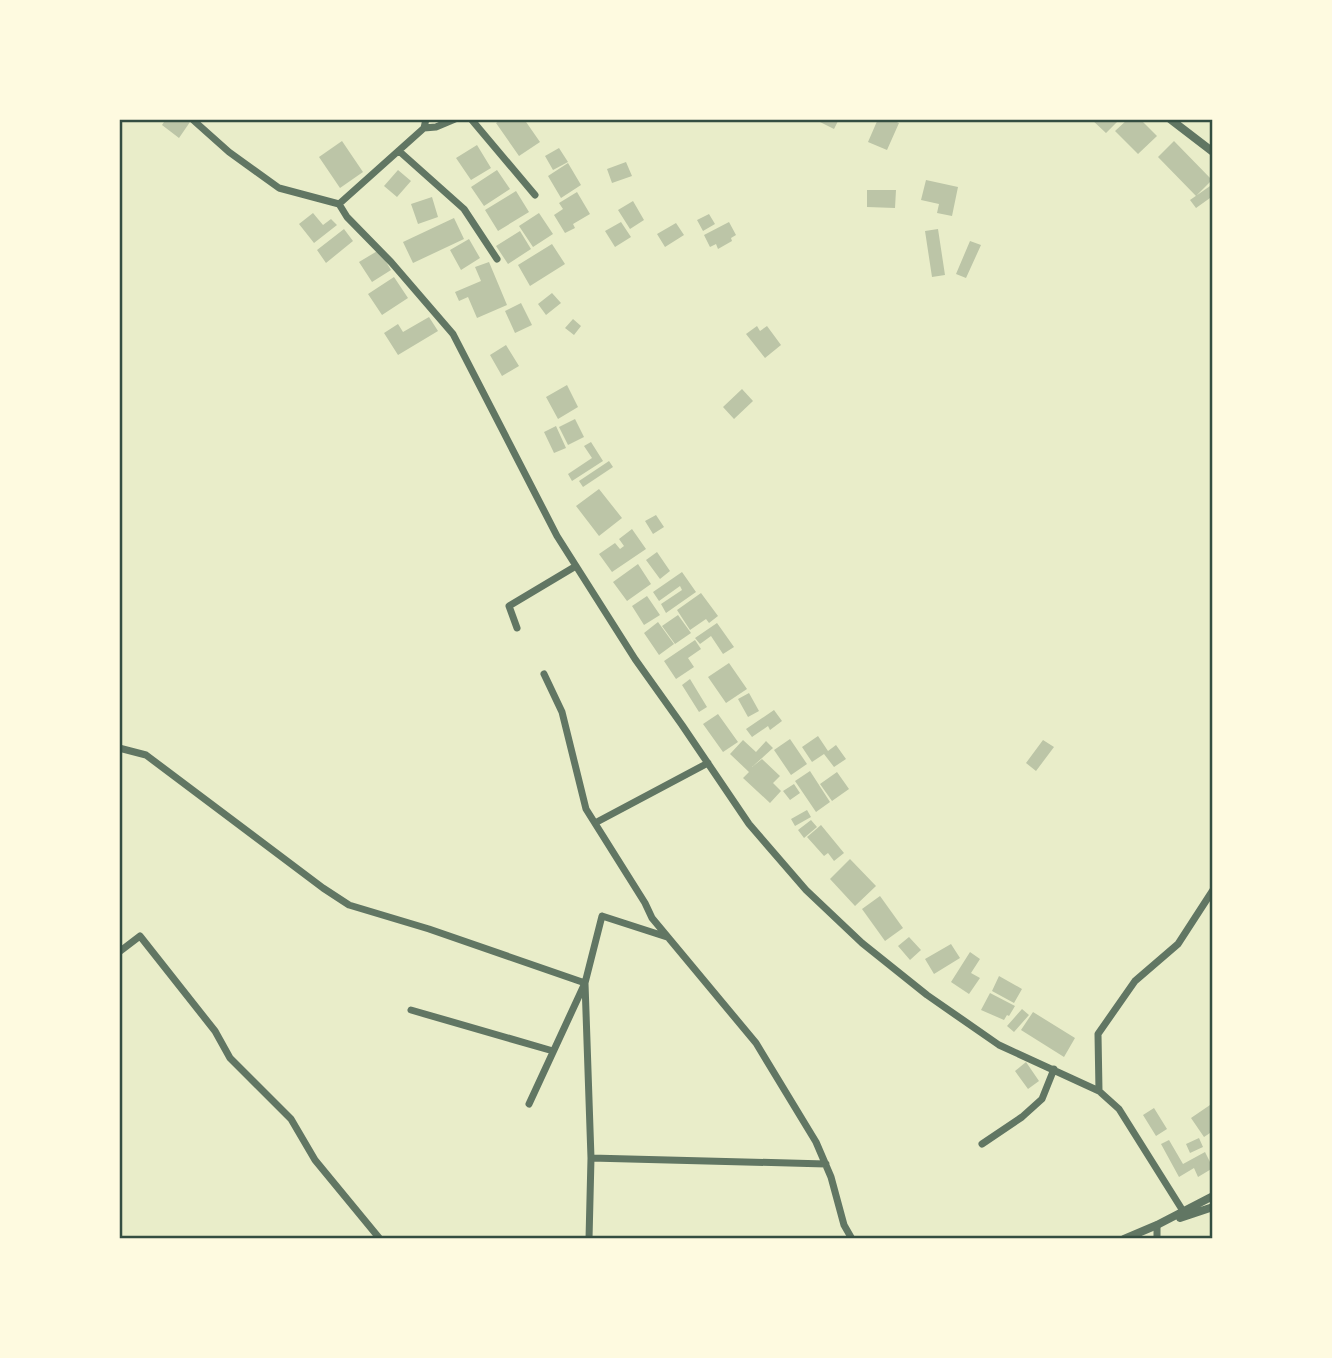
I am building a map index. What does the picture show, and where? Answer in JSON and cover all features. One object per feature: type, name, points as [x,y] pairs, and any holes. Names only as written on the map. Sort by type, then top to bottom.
[{"type":"street","points":[[192,119],[229,152],[279,188],[339,204],[347,217],[391,262],[453,334],[525,477],[576,566],[635,659],[749,824],[806,890],[862,943],[928,995],[999,1045],[1098,1091],[1119,1109],[1183,1212]]},
{"type":"street","points":[[339,204],[399,151],[425,123],[436,127],[455,119]]},
{"type":"street","points":[[471,119],[535,195]]},
{"type":"street","points":[[1170,119],[1213,152]]},
{"type":"street","points":[[399,151],[464,209],[497,259]]},
{"type":"street","points":[[517,628],[509,607],[576,566]]},
{"type":"street","points":[[544,674],[562,712],[586,809],[652,918],[756,1043],[816,1142],[831,1177],[844,1225],[852,1239]]},
{"type":"street","points":[[119,748],[146,755],[349,905],[429,929],[584,983]]},
{"type":"street","points":[[595,823],[708,763]]},
{"type":"street","points":[[1098,1091],[1098,1034],[1136,981],[1178,944],[1213,890]]},
{"type":"street","points":[[529,1104],[584,983],[602,916],[668,937]]},
{"type":"street","points":[[119,952],[140,936],[215,1031],[230,1058],[291,1119],[315,1160],[380,1239]]},
{"type":"street","points":[[584,983],[591,1158],[589,1239]]},
{"type":"street","points":[[411,1010],[553,1051]]},
{"type":"street","points":[[982,1144],[1022,1118],[1042,1099],[1054,1069]]},
{"type":"street","points":[[591,1158],[825,1164]]},
{"type":"street","points":[[1124,1239],[1213,1196]]},
{"type":"street","points":[[1157,1225],[1213,1207]]},
{"type":"street","points":[[1157,1225],[1157,1239]]},
{"type":"building","points":[[166,119],[186,119],[190,122],[179,138],[162,125]]},
{"type":"building","points":[[502,119],[524,119],[540,142],[519,156],[496,123]]},
{"type":"building","points":[[814,119],[839,119],[834,129]]},
{"type":"building","points":[[878,119],[890,119],[899,123],[887,150],[868,142]]},
{"type":"building","points":[[1091,119],[1120,119],[1106,133]]},
{"type":"building","points":[[1128,119],[1140,119],[1157,136],[1138,154],[1115,131]]},
{"type":"building","points":[[342,141],[363,172],[340,188],[319,157]]},
{"type":"building","points":[[1174,141],[1212,180],[1196,196],[1158,157]]},
{"type":"building","points":[[477,145],[491,168],[471,180],[456,158]]},
{"type":"building","points":[[559,148],[568,162],[553,170],[545,156]]},
{"type":"building","points":[[626,162],[632,176],[612,183],[607,169]]},
{"type":"building","points":[[568,163],[581,185],[561,198],[548,176]]},
{"type":"building","points":[[398,170],[411,181],[397,197],[384,186]]},
{"type":"building","points":[[497,170],[510,189],[484,206],[471,187]]},
{"type":"building","points":[[926,180],[958,187],[952,216],[937,213],[939,204],[921,200]]},
{"type":"building","points":[[1213,184],[1213,201],[1210,198],[1196,208],[1190,200]]},
{"type":"building","points":[[867,190],[896,190],[895,208],[867,207]]},
{"type":"building","points":[[516,191],[529,212],[498,231],[485,210]]},
{"type":"building","points":[[577,192],[590,214],[573,224],[575,228],[565,233],[554,215],[563,209],[559,203]]},
{"type":"building","points":[[432,197],[438,217],[418,224],[411,204]]},
{"type":"building","points":[[633,201],[644,220],[630,229],[618,210]]},
{"type":"building","points":[[313,213],[323,225],[331,219],[337,225],[314,243],[299,224]]},
{"type":"building","points":[[539,213],[553,234],[533,247],[519,226]]},
{"type":"building","points":[[709,214],[715,224],[703,231],[697,220]]},
{"type":"building","points":[[454,218],[464,239],[413,263],[403,242]]},
{"type":"building","points":[[621,222],[631,237],[615,247],[605,231]]},
{"type":"building","points":[[729,222],[736,235],[731,238],[732,241],[718,249],[716,244],[710,247],[704,235]]},
{"type":"building","points":[[676,223],[684,235],[665,247],[657,234]]},
{"type":"building","points":[[344,229],[353,241],[326,263],[317,250]]},
{"type":"building","points":[[938,229],[945,275],[932,277],[925,231]]},
{"type":"building","points":[[520,231],[531,249],[508,264],[496,246]]},
{"type":"building","points":[[469,239],[480,258],[461,270],[450,250]]},
{"type":"building","points":[[970,241],[981,245],[966,278],[956,274]]},
{"type":"building","points":[[552,244],[565,264],[530,286],[518,265]]},
{"type":"building","points":[[379,250],[391,270],[372,282],[359,262]]},
{"type":"building","points":[[489,262],[507,305],[477,318],[468,297],[459,301],[455,292],[481,281],[475,267]]},
{"type":"building","points":[[394,277],[408,298],[382,315],[368,294]]},
{"type":"building","points":[[552,293],[561,303],[546,315],[538,304]]},
{"type":"building","points":[[521,303],[532,325],[515,333],[505,311]]},
{"type":"building","points":[[429,317],[438,331],[398,355],[384,333],[398,324],[403,332]]},
{"type":"building","points":[[573,319],[581,326],[574,335],[565,328]]},
{"type":"building","points":[[757,326],[760,331],[767,326],[781,345],[765,358],[746,334]]},
{"type":"building","points":[[506,345],[519,366],[502,376],[490,355]]},
{"type":"building","points":[[567,385],[578,407],[558,419],[546,397]]},
{"type":"building","points":[[742,389],[753,401],[734,419],[723,407]]},
{"type":"building","points":[[575,419],[584,437],[568,445],[559,427]]},
{"type":"building","points":[[556,426],[566,448],[554,453],[544,432]]},
{"type":"building","points":[[591,442],[603,461],[572,481],[568,474],[592,458],[584,446]]},
{"type":"building","points":[[609,461],[613,467],[583,487],[579,481]]},
{"type":"building","points":[[599,489],[622,518],[599,536],[576,506]]},
{"type":"building","points":[[656,515],[664,527],[653,534],[645,521]]},
{"type":"building","points":[[632,529],[646,549],[612,572],[599,554],[615,543],[620,549],[624,546],[619,539]]},
{"type":"building","points":[[657,552],[670,571],[660,579],[646,560]]},
{"type":"building","points":[[638,564],[651,584],[627,601],[613,582]]},
{"type":"building","points":[[682,572],[696,592],[666,613],[661,604],[682,590],[680,586],[659,601],[653,592]]},
{"type":"building","points":[[701,593],[718,616],[709,623],[706,619],[690,630],[677,610]]},
{"type":"building","points":[[647,596],[660,615],[644,625],[632,606]]},
{"type":"building","points":[[678,615],[691,633],[675,644],[662,626]]},
{"type":"building","points":[[658,622],[674,644],[659,655],[644,633]]},
{"type":"building","points":[[717,623],[734,647],[723,654],[711,636],[700,644],[695,638]]},
{"type":"building","points":[[695,640],[701,649],[688,658],[694,667],[676,679],[664,661]]},
{"type":"building","points":[[729,663],[747,689],[726,703],[708,677]]},
{"type":"building","points":[[690,679],[707,707],[699,712],[682,685]]},
{"type":"building","points":[[749,693],[759,711],[748,717],[738,699]]},
{"type":"building","points":[[774,710],[782,721],[770,730],[768,726],[752,737],[746,729]]},
{"type":"building","points":[[718,714],[738,742],[723,752],[703,724]]},
{"type":"building","points":[[818,736],[828,751],[836,745],[846,759],[834,767],[824,754],[812,762],[802,747]]},
{"type":"building","points":[[790,739],[807,764],[791,775],[774,750]]},
{"type":"building","points":[[743,740],[756,752],[766,741],[773,748],[752,767],[762,759],[780,776],[773,783],[781,791],[770,803],[743,778],[749,772],[730,754]]},
{"type":"building","points":[[1043,740],[1054,747],[1036,771],[1026,763]]},
{"type":"building","points":[[810,771],[830,802],[816,812],[795,781]]},
{"type":"building","points":[[837,772],[849,789],[832,801],[820,784]]},
{"type":"building","points":[[794,784],[800,793],[790,800],[783,791]]},
{"type":"building","points":[[807,810],[811,817],[795,826],[791,819]]},
{"type":"building","points":[[811,820],[817,827],[804,838],[798,830]]},
{"type":"building","points":[[821,825],[844,853],[834,861],[828,853],[824,856],[807,837]]},
{"type":"building","points":[[850,859],[876,886],[855,906],[830,879]]},
{"type":"building","points":[[880,896],[903,928],[885,941],[862,909]]},
{"type":"building","points":[[909,937],[921,950],[910,960],[898,946]]},
{"type":"building","points":[[951,944],[960,958],[934,974],[925,959]]},
{"type":"building","points":[[970,952],[980,959],[971,973],[980,978],[969,994],[951,982]]},
{"type":"building","points":[[999,976],[1022,989],[1014,1003],[992,991]]},
{"type":"building","points":[[990,993],[1015,1006],[1004,1020],[981,1010]]},
{"type":"building","points":[[1022,1009],[1029,1015],[1014,1032],[1007,1026]]},
{"type":"building","points":[[1033,1012],[1075,1038],[1064,1057],[1021,1030]]},
{"type":"building","points":[[1026,1062],[1039,1081],[1028,1089],[1015,1071]]},
{"type":"building","points":[[1210,1105],[1213,1110],[1213,1131],[1204,1137],[1191,1118]]},
{"type":"building","points":[[1154,1108],[1167,1129],[1156,1136],[1143,1115]]},
{"type":"building","points":[[1199,1138],[1203,1147],[1190,1153],[1186,1144]]},
{"type":"building","points":[[1169,1140],[1183,1164],[1205,1152],[1213,1168],[1198,1177],[1194,1168],[1179,1177],[1161,1144]]}]
